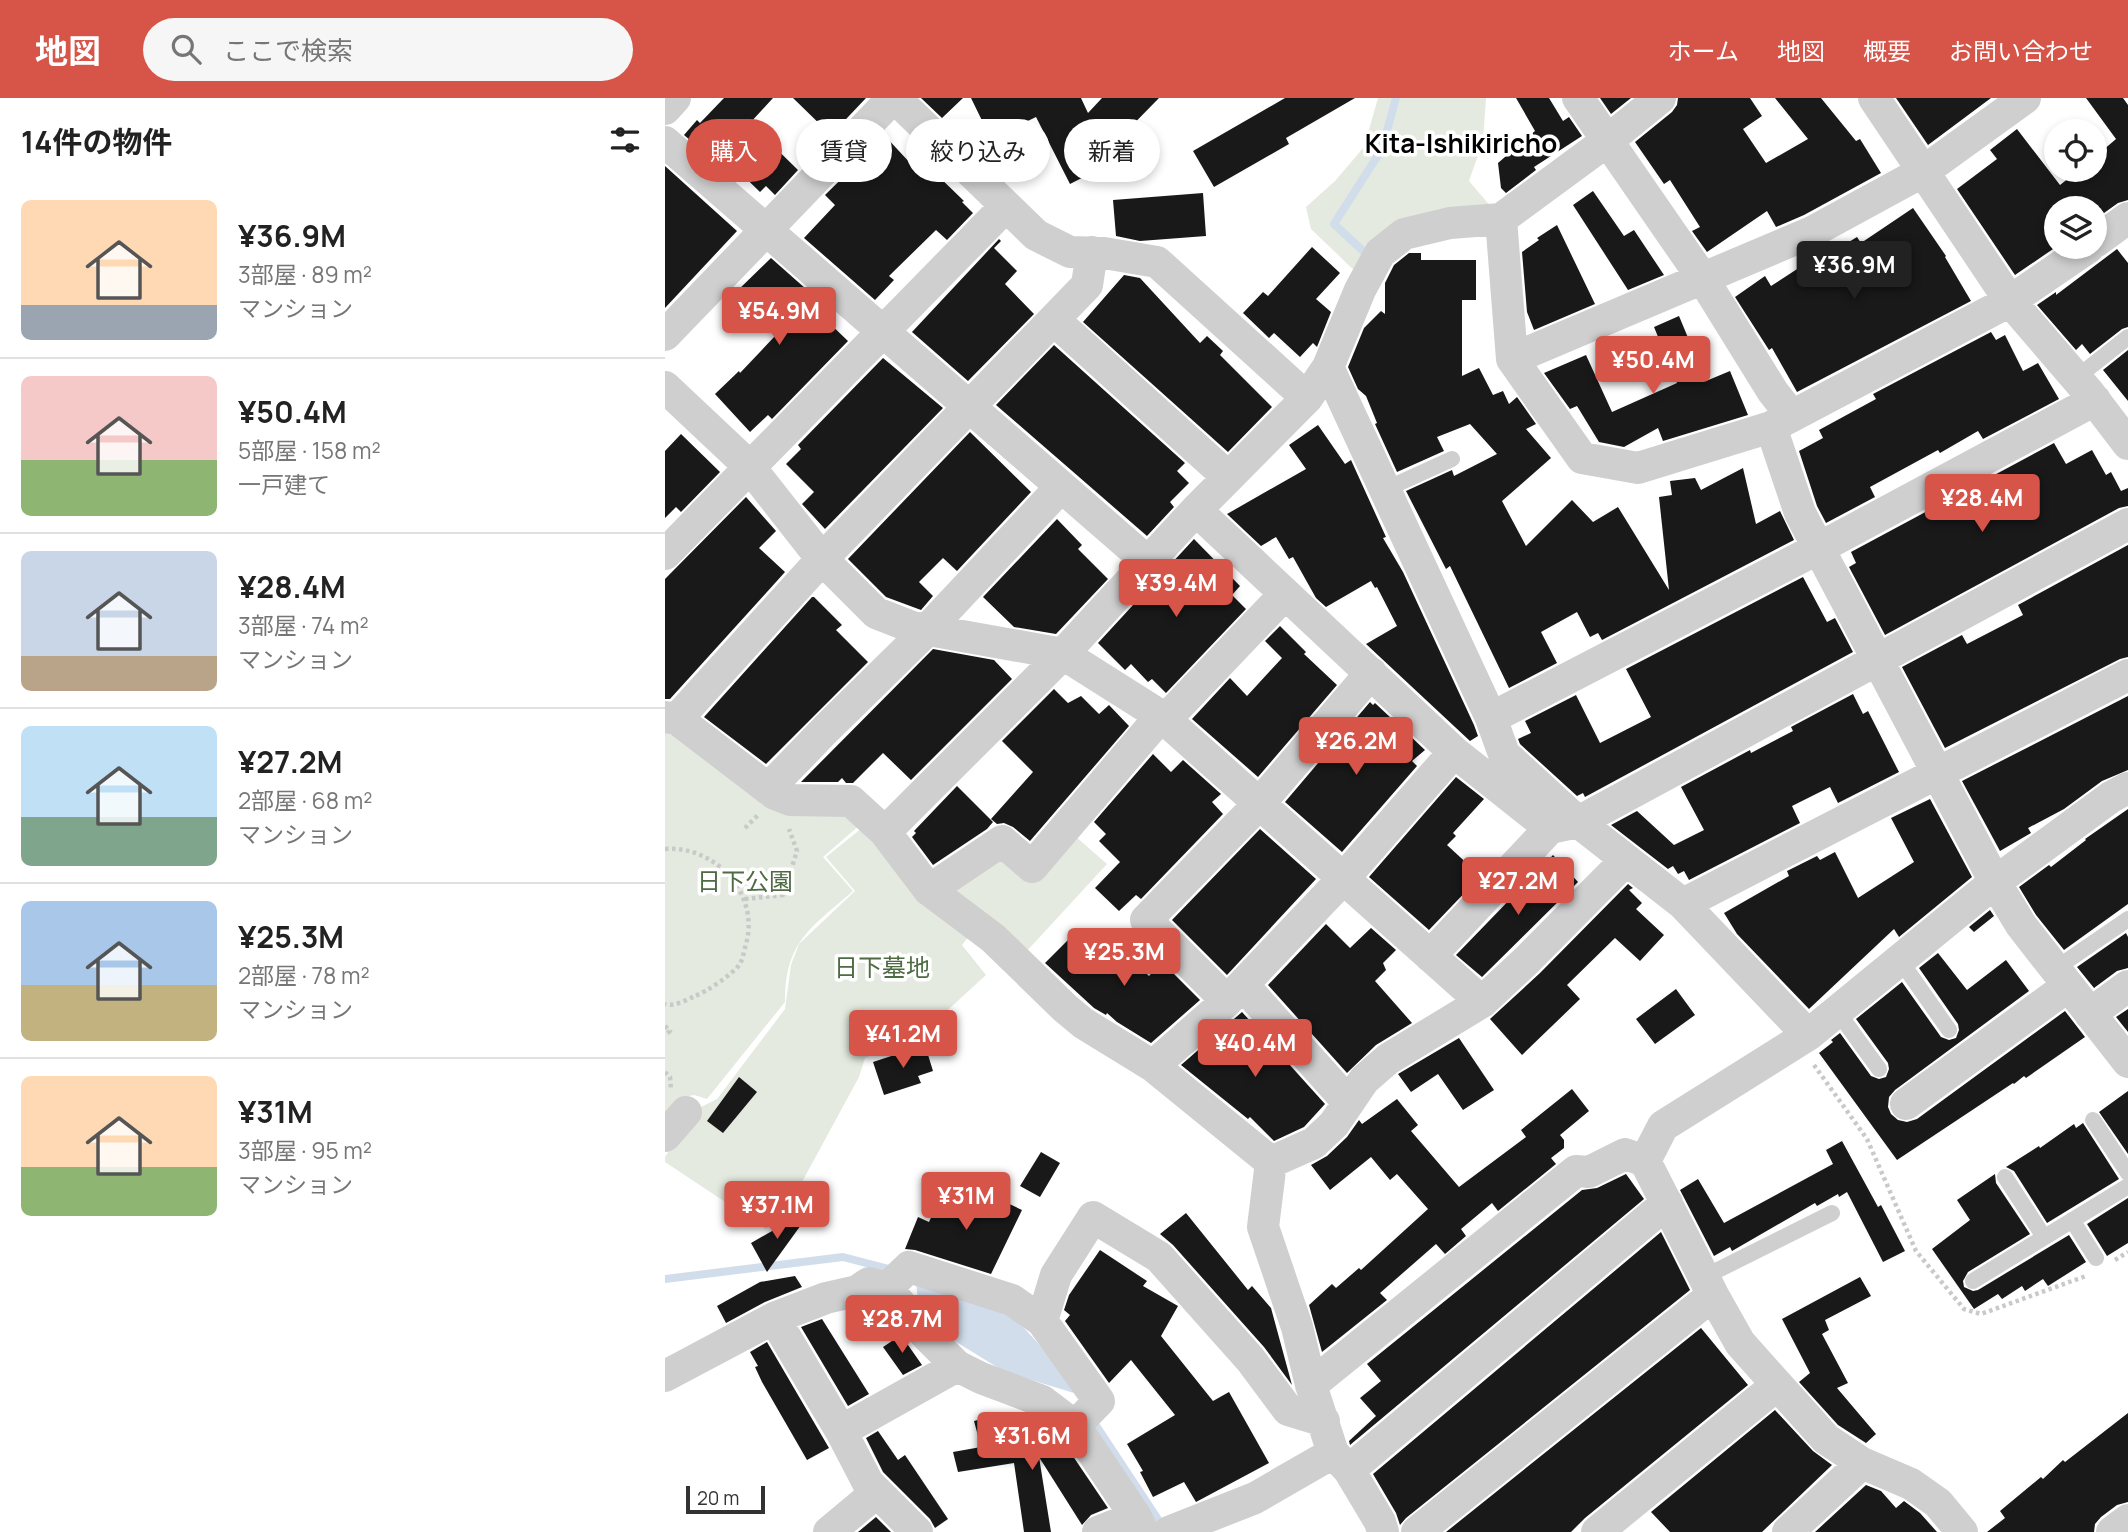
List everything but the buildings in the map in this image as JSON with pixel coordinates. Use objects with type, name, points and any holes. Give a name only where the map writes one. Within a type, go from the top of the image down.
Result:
[{"type":"street","points":[[665,109],[675,98]]},
{"type":"street","points":[[665,335],[894,98],[1036,235],[1070,252],[1092,252],[1157,262],[1307,398]]},
{"type":"street","points":[[1578,98],[1703,279],[1773,392],[1800,513],[1995,882],[2021,925],[2128,1062]]},
{"type":"street","points":[[885,832],[1063,654],[1196,510],[1307,398],[1328,367],[1360,290],[1380,253],[1404,234],[1450,223],[1501,219],[1607,141],[1660,98]]},
{"type":"street","points":[[1874,98],[2010,301],[2086,389],[2128,444]]},
{"type":"street","points":[[1512,359],[1812,232],[1924,172],[2025,98]]},
{"type":"street","points":[[665,142],[1148,562]]},
{"type":"street","points":[[665,554],[1006,206]]},
{"type":"street","points":[[2107,234],[2128,218]]},
{"type":"street","points":[[1501,219],[1512,359],[1582,457],[1638,468],[1781,421],[2010,301],[2071,259]]},
{"type":"street","points":[[1092,252],[1087,285],[671,718],[723,752],[768,789],[790,800],[851,801],[885,832],[929,890],[993,938],[1083,1023],[1153,1066],[1271,1162]]},
{"type":"street","points":[[1054,320],[1228,477]]},
{"type":"street","points":[[1328,367],[1491,718],[1504,754],[1564,825]]},
{"type":"street","points":[[665,387],[749,466],[822,559],[876,613],[912,628],[1063,654],[1163,718],[1482,1002]]},
{"type":"street","points":[[1491,718],[1819,548],[2086,389]]},
{"type":"street","points":[[768,789],[825,729],[927,630],[1060,488]]},
{"type":"street","points":[[1196,510],[1454,752],[1564,825],[1626,860],[1683,904],[1803,1038]]},
{"type":"street","points":[[1430,956],[1564,825],[2128,524]]},
{"type":"street","points":[[929,890],[1002,841],[1032,867],[1163,718],[1285,594]]},
{"type":"street","points":[[1349,1102],[1235,993],[1146,920],[1259,804],[1371,673]]},
{"type":"street","points":[[1683,904],[2128,675]]},
{"type":"street","points":[[1153,1066],[1235,993],[1343,879],[1454,752]]},
{"type":"street","points":[[1645,1161],[1663,1126],[1803,1038],[1995,882],[2111,797],[2128,788]]},
{"type":"street","points":[[1271,1162],[1314,1143],[1334,1124],[1364,1080],[1388,1059],[1482,1002],[1626,860]]},
{"type":"street","points":[[1906,1104],[2062,977]]},
{"type":"street","points":[[2090,1014],[2128,985]]},
{"type":"street","points":[[665,1136],[687,1112]]},
{"type":"street","points":[[1311,1385],[1576,1171],[1590,1172],[1625,1154],[1645,1161],[1740,1343],[1777,1385],[1826,1439],[1862,1463],[1911,1484],[1938,1503],[1962,1532]]},
{"type":"street","points":[[1271,1162],[1263,1227],[1297,1327],[1311,1385],[1324,1421],[1341,1462],[1380,1522],[1383,1532]]},
{"type":"street","points":[[1098,1532],[1155,1528],[1255,1498],[1341,1462],[1667,1203]]},
{"type":"street","points":[[1042,1321],[1056,1275],[1093,1217],[1159,1257],[1250,1359],[1287,1410],[1324,1421]]},
{"type":"street","points":[[665,1376],[774,1318],[826,1298],[857,1290],[869,1283],[896,1279],[909,1267],[1012,1300],[1042,1321],[1099,1401],[1084,1417]]},
{"type":"street","points":[[896,1279],[926,1335],[957,1366],[981,1378],[1084,1417],[1155,1528]]},
{"type":"street","points":[[1417,1532],[1709,1286]]},
{"type":"street","points":[[774,1318],[841,1431],[868,1483],[917,1532]]},
{"type":"street","points":[[841,1431],[957,1366]]},
{"type":"street","points":[[1597,1532],[1777,1385]]},
{"type":"street","points":[[1788,1532],[1862,1463]]},
{"type":"street","points":[[829,1532],[877,1492]]},
{"type":"street","points":[[2112,1532],[2128,1520]]},
{"type":"lane","points":[[2086,389],[2128,337]]},
{"type":"lane","points":[[1384,490],[1452,459]]},
{"type":"lane","points":[[2062,977],[2128,919]]},
{"type":"lane","points":[[1900,960],[1949,1030]]},
{"type":"lane","points":[[1836,1011],[1879,1069]]},
{"type":"lane","points":[[2093,1120],[2128,1173]]},
{"type":"lane","points":[[2005,1177],[2043,1237]]},
{"type":"lane","points":[[1973,1280],[2128,1186]]},
{"type":"lane","points":[[1709,1286],[1832,1213]]},
{"type":"lane","points":[[2072,1220],[2102,1261]]},
{"type":"path","points":[[745,899],[783,895],[797,851],[786,820]]},
{"type":"path","points":[[665,849],[697,853],[724,870],[745,899],[750,929],[740,964],[702,994],[672,1006],[665,1004]]},
{"type":"path","points":[[665,1026],[670,1031],[665,1035]]},
{"type":"path","points":[[1803,1038],[1867,1139],[1916,1251],[1963,1309],[1981,1314],[2090,1274]]},
{"type":"path","points":[[2102,1261],[2128,1252]]},
{"type":"green space","points":[[1378,98],[1486,98],[1483,141],[1469,181],[1498,215],[1435,221],[1358,274],[1311,229],[1306,207],[1335,181],[1364,147]]},
{"type":"green space","name":"日下公園","points":[[665,731],[861,824],[823,857],[853,891],[813,926],[795,950],[786,981],[785,1002],[707,1099],[694,1095],[683,1097],[665,1117]]},
{"type":"green space","name":"日下墓地","points":[[862,828],[970,935],[962,945],[986,975],[938,1019],[933,1029],[865,1058],[859,1077],[796,1193],[766,1229],[665,1162],[665,1157],[695,1110],[717,1099],[785,1009],[791,965],[799,944],[855,891],[826,857]]},
{"type":"green space","points":[[1075,836],[1107,864],[1025,953],[947,892],[998,852],[1034,883]]},
{"type":"water","points":[[916,1284],[1012,1315],[1068,1376],[1074,1393],[1005,1372],[953,1340],[919,1306]]},
{"type":"waterway","points":[[1362,250],[1334,224],[1382,149],[1396,98]]},
{"type":"waterway","points":[[665,1279],[843,1257],[893,1270]]},
{"type":"waterway","points":[[1091,1418],[1163,1527]]},
{"type":"district","name":"Kita-Ishikiricho","points":[[1461,144]]}]
